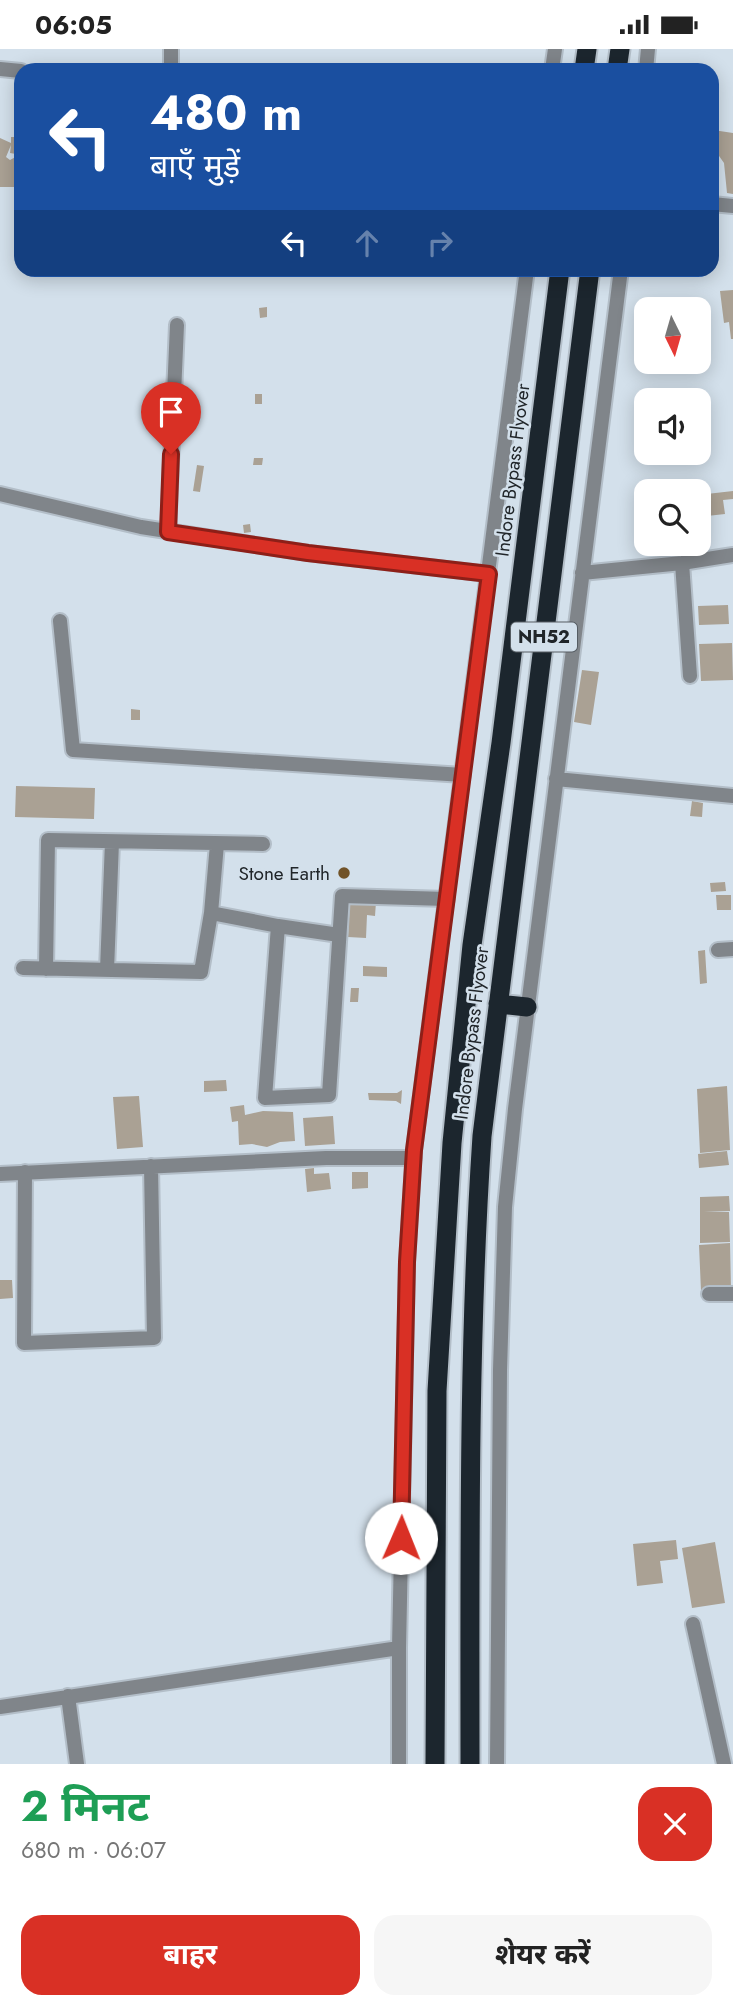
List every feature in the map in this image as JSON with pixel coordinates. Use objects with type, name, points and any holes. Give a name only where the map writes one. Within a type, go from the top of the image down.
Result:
[{"type":"highway","name":"Indore Bypass Flyover","points":[[435,1764],[437,1391],[444,1260],[459,1077],[471,945],[501,743],[559,277]]},
{"type":"highway","name":"Indore Bypass Flyover","points":[[470,1764],[474,1271],[482,1136],[589,277]]},
{"type":"highway","points":[[498,1004],[527,1007]]},
{"type":"street","points":[[399,1764],[407,1262],[414,1157],[526,277]]},
{"type":"street","points":[[497,1764],[499,1370],[505,1207],[527,1007],[620,277]]},
{"type":"street","points":[[168,532],[177,325]]},
{"type":"street","points":[[0,494],[168,532],[308,553],[489,574]]},
{"type":"street","points":[[582,573],[733,555]]},
{"type":"street","points":[[682,563],[690,676]]},
{"type":"street","points":[[60,621],[73,750],[463,775]]},
{"type":"street","points":[[556,779],[733,796]]},
{"type":"street","points":[[46,969],[48,841],[263,844]]},
{"type":"street","points":[[107,970],[112,842]]},
{"type":"street","points":[[23,968],[201,972],[211,913],[217,844]]},
{"type":"street","points":[[278,926],[265,1098],[329,1095],[341,896],[447,899]]},
{"type":"street","points":[[211,913],[339,935]]},
{"type":"street","points":[[0,1174],[414,1157]]},
{"type":"street","points":[[25,1172],[24,1343],[155,1338],[151,1166]]},
{"type":"street","points":[[709,1294],[733,1294]]},
{"type":"street","points":[[693,1624],[724,1764]]},
{"type":"street","points":[[0,1707],[399,1648]]},
{"type":"street","points":[[68,1696],[77,1764]]},
{"type":"building","points":[[719,131],[733,133],[733,194],[727,193],[724,163],[719,156]]},
{"type":"building","points":[[11,137],[14,137],[14,154],[10,153],[11,145],[6,157],[10,160],[14,158],[14,187],[0,187],[0,138],[11,143]]},
{"type":"building","points":[[733,290],[731,339],[729,322],[724,323],[720,291]]},
{"type":"building","points":[[267,307],[267,317],[260,318],[259,308]]},
{"type":"building","points":[[255,394],[262,394],[262,404],[255,404]]},
{"type":"building","points":[[254,458],[263,458],[262,465],[253,465]]},
{"type":"building","points":[[197,465],[204,466],[200,492],[193,491]]},
{"type":"building","points":[[733,491],[733,499],[723,500],[725,514],[711,516],[711,494]]},
{"type":"building","points":[[250,524],[251,532],[244,533],[243,525]]},
{"type":"building","points":[[728,605],[729,624],[699,625],[698,606]]},
{"type":"building","points":[[732,643],[733,680],[701,681],[699,644]]},
{"type":"building","points":[[582,670],[599,672],[591,725],[574,722]]},
{"type":"building","points":[[131,709],[140,710],[140,720],[131,720]]},
{"type":"building","points":[[16,786],[95,788],[94,819],[15,817]]},
{"type":"building","points":[[692,801],[703,803],[702,817],[690,816]]},
{"type":"building","points":[[725,882],[726,891],[711,892],[710,883]]},
{"type":"building","points":[[716,895],[731,895],[731,910],[717,910]]},
{"type":"building","points":[[350,900],[376,902],[375,916],[367,915],[366,938],[348,937]]},
{"type":"building","points":[[705,950],[707,983],[700,984],[698,951]]},
{"type":"building","points":[[363,966],[387,967],[387,977],[363,976]]},
{"type":"building","points":[[351,988],[359,988],[358,1002],[350,1002]]},
{"type":"building","points":[[226,1080],[227,1091],[204,1092],[204,1081]]},
{"type":"building","points":[[727,1086],[730,1150],[700,1153],[697,1089]]},
{"type":"building","points":[[402,1090],[401,1104],[396,1101],[369,1100],[368,1093],[397,1093]]},
{"type":"building","points":[[139,1096],[143,1147],[117,1149],[113,1097]]},
{"type":"building","points":[[244,1105],[245,1115],[263,1111],[293,1112],[295,1141],[280,1142],[267,1147],[239,1145],[238,1121],[232,1122],[230,1107]]},
{"type":"building","points":[[333,1116],[335,1144],[305,1146],[303,1118]]},
{"type":"building","points":[[727,1151],[729,1165],[699,1168],[698,1154]]},
{"type":"building","points":[[314,1168],[314,1174],[329,1173],[331,1189],[307,1192],[305,1169]]},
{"type":"building","points":[[352,1172],[368,1172],[368,1188],[352,1189]]},
{"type":"building","points":[[729,1196],[730,1211],[704,1212],[729,1212],[730,1242],[700,1243],[700,1197]]},
{"type":"building","points":[[730,1243],[731,1289],[701,1291],[699,1245]]},
{"type":"building","points":[[0,1280],[12,1280],[13,1298],[0,1299]]},
{"type":"building","points":[[676,1540],[678,1559],[660,1561],[663,1583],[637,1586],[633,1544]]},
{"type":"building","points":[[715,1542],[725,1603],[692,1608],[682,1548]]},
{"type":"place","name":"Stone Earth","points":[[344,873]]},
{"type":"route","points":[[171,454],[168,532],[308,553],[489,574],[414,1150],[407,1262],[401,1538]]}]
